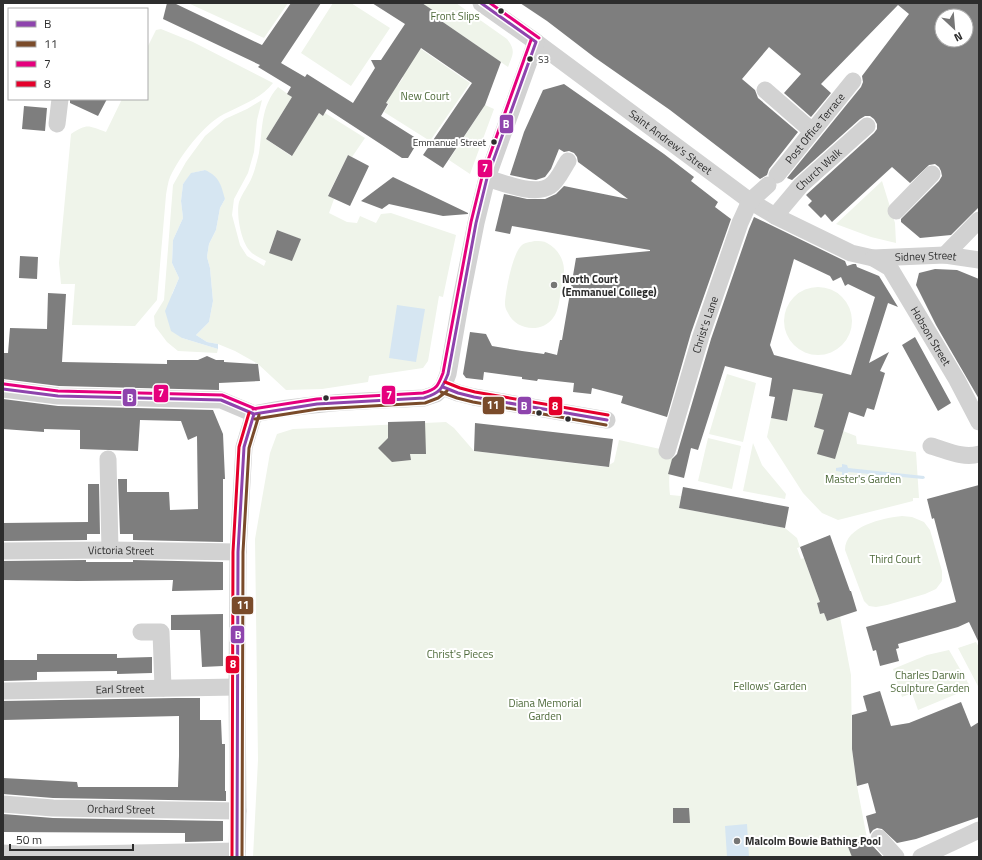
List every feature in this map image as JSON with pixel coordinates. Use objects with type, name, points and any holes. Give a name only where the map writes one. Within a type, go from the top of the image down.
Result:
[{"type":"street","name":"Saint Andrew's Street","points":[[481,3],[750,200],[775,216],[851,253],[873,258]]},
{"type":"street","points":[[3,389],[58,396],[221,400],[254,414],[285,407],[327,403],[424,398],[436,394],[444,387],[448,374],[462,292],[487,178],[536,42]]},
{"type":"street","name":"Post Office Terrace","points":[[750,200],[773,180],[852,81]]},
{"type":"street","points":[[765,90],[812,131]]},
{"type":"street","points":[[57,124],[60,100]]},
{"type":"street","name":"Church Walk","points":[[775,216],[801,184],[867,126]]},
{"type":"street","points":[[487,178],[532,190],[541,190],[552,186],[568,161]]},
{"type":"street","points":[[896,211],[932,174]]},
{"type":"street","name":"Christ's Lane","points":[[667,451],[701,336],[740,223],[750,200]]},
{"type":"street","points":[[945,255],[979,220]]},
{"type":"street","name":"Sidney Street","points":[[873,258],[945,255],[979,260]]},
{"type":"street","name":"Hobson Street","points":[[873,258],[890,268],[957,380],[979,422]]},
{"type":"street","points":[[444,387],[458,393],[474,397],[607,420]]},
{"type":"street","points":[[3,853],[34,855],[237,854],[238,552],[244,447],[254,414]]},
{"type":"street","points":[[931,446],[966,456],[979,454]]},
{"type":"street","points":[[108,459],[110,550]]},
{"type":"street","name":"Victoria Street","points":[[3,551],[110,550],[238,552]]},
{"type":"street","points":[[140,632],[161,632],[163,688]]},
{"type":"street","name":"Earl Street","points":[[3,691],[237,687]]},
{"type":"street","name":"Orchard Street","points":[[3,804],[53,808],[238,811]]},
{"type":"street","points":[[921,857],[979,830]]},
{"type":"street","points":[[879,838],[896,857]]},
{"type":"green space","points":[[188,3],[288,3],[264,38]]},
{"type":"green space","points":[[333,3],[351,3],[390,28],[351,86],[301,53]]},
{"type":"green space","name":"Front Slips","points":[[422,3],[456,3],[507,39],[513,50],[508,67],[437,18],[439,15]]},
{"type":"green space","points":[[161,29],[193,42],[273,83],[268,89],[257,97],[216,119],[200,133],[174,169],[169,179],[166,195],[157,300],[135,326],[72,325],[75,284],[61,284],[59,263],[71,134],[85,127],[95,128],[106,132],[122,100],[148,100],[148,46],[156,30]]},
{"type":"green space","name":"New Court","points":[[418,47],[470,83],[430,141],[384,112],[389,104],[383,101],[393,84],[398,85],[403,78],[400,74]]},
{"type":"green space","points":[[278,87],[292,97],[266,139],[291,156],[319,113],[323,116],[325,113],[365,138],[352,157],[348,155],[328,195],[334,199],[329,213],[347,222],[357,223],[360,216],[376,223],[381,214],[391,213],[456,235],[443,297],[439,296],[428,361],[423,368],[369,376],[368,382],[322,389],[286,390],[258,364],[235,351],[218,344],[207,342],[196,335],[209,322],[213,301],[210,268],[207,257],[209,244],[216,230],[220,208],[225,199],[205,170],[192,173],[183,184],[181,201],[183,218],[173,240],[172,263],[179,278],[172,294],[182,338],[218,349],[217,353],[178,351],[167,342],[155,326],[154,316],[164,300],[173,185],[186,162],[205,136],[225,119],[262,100],[257,120],[254,152],[248,173],[234,199],[232,215],[240,245],[247,256],[264,266],[266,261],[251,252],[244,241],[240,228],[238,207],[240,199],[251,180],[255,168],[259,153],[263,118],[272,95]],"holes":[[[277,230],[300,239],[292,260],[269,252]]]},
{"type":"green space","points":[[485,105],[494,109],[470,174],[449,160]]},
{"type":"green space","points":[[882,181],[895,223],[896,243],[871,237],[836,224]]},
{"type":"green space","points":[[535,241],[546,242],[557,251],[563,262],[564,273],[555,315],[548,323],[542,326],[529,328],[512,319],[507,312],[505,298],[510,273],[518,250],[524,244]]},
{"type":"green space","points":[[811,287],[825,287],[837,293],[846,302],[852,314],[850,334],[842,345],[831,353],[825,355],[811,355],[805,353],[794,345],[786,334],[784,328],[784,314],[786,308],[794,297],[805,289]]},
{"type":"green space","points":[[727,374],[756,383],[743,442],[709,434]]},
{"type":"green space","name":"Master's Garden","points":[[794,384],[839,395],[818,413],[814,427],[824,430],[843,431],[856,436],[857,444],[916,452],[919,498],[913,498],[913,501],[838,520],[822,513],[803,493],[767,437],[771,418],[787,421]]},
{"type":"green space","name":"Christ's Pieces","points":[[446,422],[454,428],[474,451],[606,467],[614,462],[619,440],[674,452],[671,463],[669,483],[670,495],[681,496],[679,508],[785,528],[797,538],[800,547],[797,548],[801,559],[804,558],[820,602],[817,603],[820,614],[824,613],[827,621],[840,617],[851,675],[852,749],[857,786],[867,838],[848,847],[852,856],[253,857],[258,760],[255,539],[270,453],[277,434],[293,429]]},
{"type":"green space","points":[[708,438],[741,446],[732,489],[698,481]]},
{"type":"green space","points":[[753,443],[762,465],[786,494],[785,499],[743,491]]},
{"type":"green space","name":"Third Court","points":[[902,516],[912,517],[924,522],[930,530],[942,571],[942,581],[936,589],[925,594],[887,605],[876,607],[869,606],[864,601],[845,550],[847,542],[851,535],[866,525],[876,521]]},
{"type":"green space","points":[[976,642],[979,647],[979,688],[958,648]]},
{"type":"green space","name":"Charles Darwin Sculpture Garden","points":[[949,650],[971,688],[918,710],[912,693],[902,697],[893,669],[927,655]]},
{"type":"water","points":[[205,170],[217,179],[225,199],[220,208],[216,230],[209,244],[207,257],[210,268],[213,301],[209,322],[196,335],[207,342],[218,344],[218,349],[182,338],[171,331],[165,311],[179,278],[172,263],[173,240],[183,218],[181,201],[183,184],[191,173]]},
{"type":"water","points":[[397,305],[425,309],[416,362],[389,358]]},
{"type":"water","points":[[842,464],[847,465],[848,468],[924,476],[925,478],[848,472],[847,475],[842,475],[842,472],[836,471],[836,468],[842,467]]},
{"type":"water","name":"Malcolm Bowie Bathing Pool","points":[[747,824],[749,857],[727,857],[725,826]]},
{"type":"building","points":[[167,3],[174,3],[262,45],[291,3],[321,3],[281,63],[305,77],[307,74],[353,103],[375,68],[371,60],[381,60],[405,24],[372,3],[422,3],[440,15],[437,18],[501,62],[485,105],[443,168],[423,155],[472,83],[421,48],[386,103],[388,104],[381,116],[419,140],[408,158],[402,158],[327,109],[323,116],[319,113],[292,156],[266,139],[292,97],[287,94],[291,87],[258,67],[260,65],[163,19]]},
{"type":"building","points":[[520,3],[979,3],[979,207],[951,235],[920,238],[901,222],[901,219],[939,181],[942,176],[939,167],[935,164],[929,165],[910,183],[892,167],[832,222],[825,214],[821,218],[808,205],[812,201],[806,195],[874,133],[877,129],[877,124],[870,116],[865,116],[860,119],[792,180],[787,178],[861,87],[863,82],[862,76],[909,14],[898,5],[821,84],[831,93],[811,117],[784,93],[801,74],[769,47],[742,79],[755,90],[758,98],[798,132],[769,169],[767,175],[760,179],[670,110],[594,57],[547,21]]},
{"type":"building","points":[[564,84],[664,154],[694,177],[691,181],[718,202],[715,207],[731,219],[691,333],[667,417],[621,403],[623,396],[592,388],[591,394],[573,392],[574,383],[538,379],[537,381],[522,379],[522,377],[484,372],[483,380],[466,378],[463,374],[470,332],[486,334],[492,346],[544,354],[545,352],[557,355],[560,340],[562,340],[576,258],[650,251],[512,226],[510,234],[495,231],[504,194],[527,199],[545,199],[556,194],[564,186],[628,199],[578,162],[574,153],[569,151],[564,152],[559,149],[551,169],[545,177],[536,180],[510,175],[524,132],[543,90]]},
{"type":"building","points":[[70,100],[106,100],[98,116],[70,103]]},
{"type":"building","points":[[24,106],[47,108],[45,131],[22,129]]},
{"type":"building","points":[[348,155],[369,166],[350,206],[328,196]]},
{"type":"building","points":[[393,177],[468,214],[443,216],[389,204],[382,209],[361,201]]},
{"type":"building","points":[[754,217],[845,261],[847,266],[856,264],[857,267],[879,276],[898,307],[888,303],[869,363],[889,352],[880,371],[885,373],[874,410],[867,408],[864,417],[849,412],[835,459],[817,454],[824,430],[814,427],[823,394],[793,389],[787,421],[771,418],[775,397],[769,396],[772,378],[725,366],[698,450],[691,448],[684,478],[668,474],[672,459],[677,454],[711,339]],"holes":[[[794,259],[830,276],[833,281],[841,277],[845,286],[848,284],[875,297],[851,375],[774,355],[770,345]]]},
{"type":"building","points":[[277,230],[301,239],[292,261],[269,253]]},
{"type":"building","points":[[20,256],[38,257],[37,279],[19,278]]},
{"type":"building","points":[[935,269],[957,270],[979,279],[979,399],[936,325],[916,285],[919,273]]},
{"type":"building","points":[[48,293],[66,294],[62,362],[167,364],[167,360],[198,360],[207,356],[216,360],[224,360],[224,362],[258,364],[260,381],[219,383],[219,390],[59,386],[3,379],[3,353],[8,353],[10,328],[47,329]]},
{"type":"building","points":[[915,337],[951,403],[938,411],[902,345]]},
{"type":"building","points":[[3,399],[58,406],[213,410],[223,434],[225,479],[223,479],[223,542],[133,540],[133,534],[120,534],[118,479],[127,479],[127,492],[169,492],[170,510],[198,509],[197,436],[188,440],[181,421],[140,420],[138,451],[80,449],[80,430],[44,429],[44,432],[3,429]]},
{"type":"building","points":[[425,421],[426,454],[410,454],[411,460],[392,462],[378,448],[388,438],[388,422]]},
{"type":"building","points":[[475,423],[613,439],[609,467],[474,451]]},
{"type":"building","points":[[88,484],[99,484],[100,534],[87,534],[87,540],[3,541],[3,523],[88,522]]},
{"type":"building","points":[[979,485],[979,643],[969,622],[958,627],[898,644],[899,648],[896,649],[899,661],[880,666],[876,650],[873,651],[866,627],[956,602],[934,518],[932,519],[927,499]]},
{"type":"building","points":[[683,487],[789,507],[785,528],[679,508]]},
{"type":"building","points":[[830,535],[857,611],[827,621],[824,613],[820,614],[817,603],[820,602],[800,547]]},
{"type":"building","points":[[86,560],[86,562],[133,562],[133,560],[223,562],[223,590],[172,591],[173,580],[3,580],[3,561]]},
{"type":"building","points":[[223,614],[223,666],[202,667],[200,630],[171,630],[171,615]]},
{"type":"building","points":[[37,654],[117,654],[117,658],[152,657],[152,673],[117,674],[117,671],[37,672],[37,680],[3,681],[3,660],[37,660]]},
{"type":"building","points":[[880,691],[891,726],[909,723],[961,702],[971,727],[979,722],[979,817],[916,839],[897,843],[882,829],[877,828],[870,834],[866,816],[876,813],[868,783],[857,786],[852,749],[852,715],[867,711],[863,696]]},
{"type":"building","points":[[200,698],[200,720],[221,720],[222,744],[225,744],[226,801],[53,798],[3,794],[3,778],[77,782],[78,787],[178,787],[179,716],[3,720],[3,701]]},
{"type":"building","points":[[673,808],[689,808],[690,823],[673,823]]},
{"type":"building","points":[[3,814],[53,818],[223,821],[223,841],[185,842],[185,833],[3,832]]},
{"type":"building","points":[[869,837],[871,844],[883,857],[852,857],[848,847]]},
{"type":"transit line","name":"B","points":[[254,414],[317,404],[424,398],[440,390],[444,383],[448,374],[476,223],[487,178],[536,42],[481,3]]},
{"type":"transit line","name":"7","points":[[490,3],[539,38]]},
{"type":"transit line","name":"7","points":[[253,409],[317,399],[423,393],[434,388],[440,381],[443,373],[471,222],[482,177],[531,40]]},
{"type":"transit line","name":"8","points":[[445,382],[475,392],[608,415]]},
{"type":"transit line","name":"7","points":[[4,384],[58,391],[222,395],[256,409]]},
{"type":"transit line","name":"B","points":[[443,387],[474,397],[607,420]]},
{"type":"transit line","name":"B","points":[[3,389],[58,396],[221,400],[254,414]]},
{"type":"transit line","name":"11","points":[[255,419],[318,409],[425,403],[438,398],[447,391]]},
{"type":"transit line","name":"11","points":[[441,392],[473,402],[606,425]]},
{"type":"transit line","name":"8","points":[[232,857],[233,552],[239,447],[249,413]]},
{"type":"transit line","name":"B","points":[[237,857],[238,552],[244,447],[254,414]]},
{"type":"transit line","name":"11","points":[[242,857],[243,552],[249,448],[259,415]]},
{"type":"place","name":"S3","points":[[530,59]]},
{"type":"place","name":"Emmanuel Street","points":[[494,142]]},
{"type":"place","name":"North Court (Emmanuel College)","points":[[554,285]]},
{"type":"place","name":"Malcolm Bowie Bathing Pool","points":[[737,841]]},
{"type":"park label","name":"Fellows' Garden","points":[[770,686]]},
{"type":"park label","name":"Diana Memorial Garden","points":[[545,709]]}]
